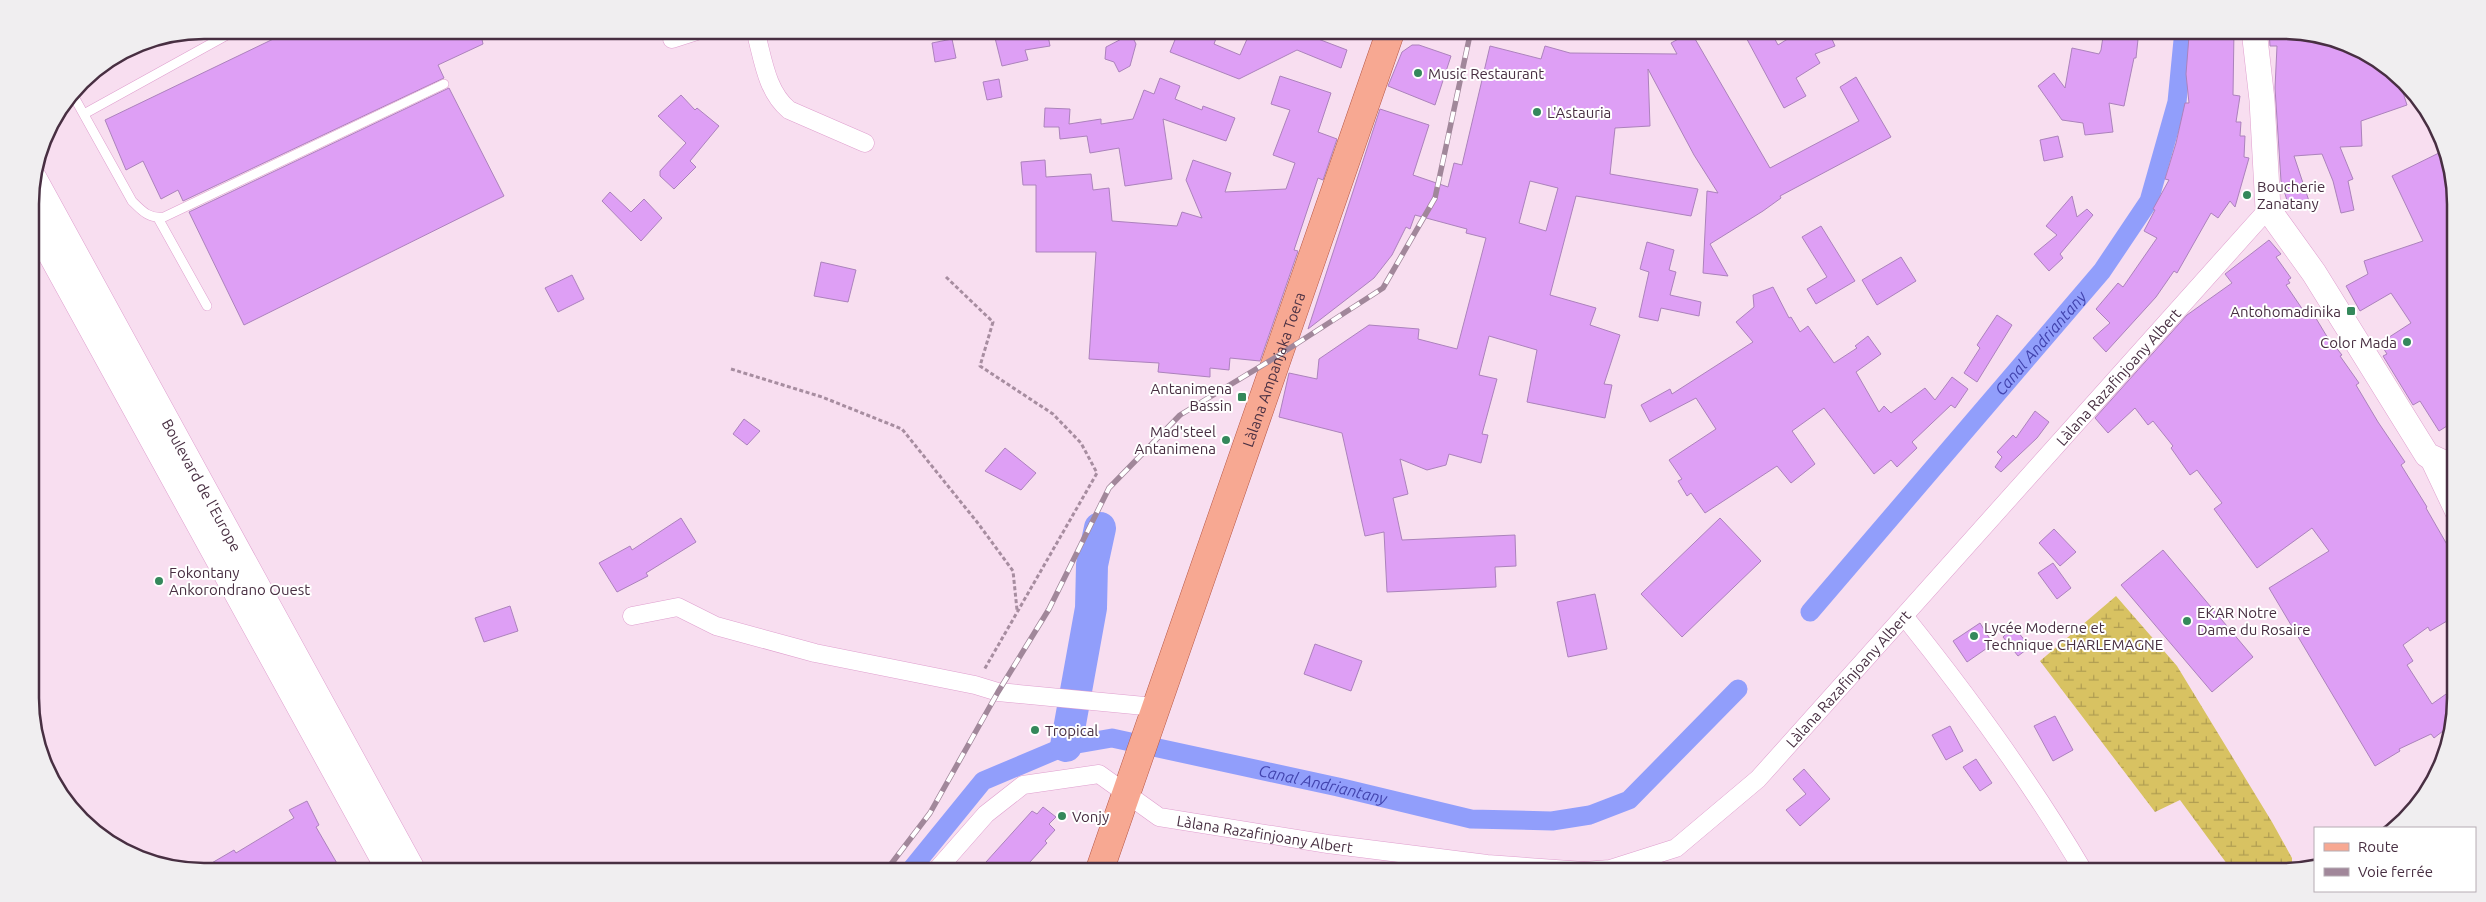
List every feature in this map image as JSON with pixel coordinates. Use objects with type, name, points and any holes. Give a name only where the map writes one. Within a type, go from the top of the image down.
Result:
[{"type":"main road","name":"Làlana Ampanjaka Toera","points":[[1129,783],[1389,39]]},
{"type":"main road","points":[[2255,39],[2262,100],[2268,209],[2314,273],[2427,455],[2447,464]]},
{"type":"main road","name":"Boulevard de l'Europe","points":[[40,188],[409,863]]},
{"type":"main road","name":"Boulevard de l'Europe","points":[[39,235],[385,863]]},
{"type":"main road","points":[[1102,863],[1129,783]]},
{"type":"street","points":[[757,39],[772,92],[780,102],[789,110],[865,143]]},
{"type":"street","name":"Làlana Razafinjoany Albert","points":[[1629,863],[1676,848],[1758,779],[2268,209]]},
{"type":"street","points":[[2427,455],[2447,496]]},
{"type":"street","points":[[632,616],[678,607],[716,626],[797,648],[998,692],[1093,701],[1152,717]]},
{"type":"street","points":[[1904,616],[1939,660],[2046,808],[2079,863]]},
{"type":"street","name":"Làlana Razafinjoany Albert","points":[[943,863],[986,814],[1023,785],[1098,774],[1129,783],[1159,817],[1328,844],[1478,863]]},
{"type":"lane","points":[[84,114],[220,39]]},
{"type":"lane","points":[[76,100],[132,201],[143,212],[158,218],[164,217],[444,84]]},
{"type":"lane","points":[[158,218],[207,306]]},
{"type":"path","points":[[946,277],[993,322],[980,366],[1052,414],[1081,443],[1097,472],[975,686]]},
{"type":"path","points":[[731,369],[822,397],[902,429],[977,522],[1013,571],[1017,610]]},
{"type":"green space","points":[[2116,596],[2177,666],[2272,822],[2292,858],[2292,863],[2226,863],[2180,800],[2155,812],[2040,661]]},
{"type":"building","points":[[273,39],[482,39],[483,44],[438,65],[444,78],[183,201],[178,190],[161,199],[143,161],[126,170],[105,120]]},
{"type":"building","points":[[952,39],[956,58],[935,62],[932,43]]},
{"type":"building","points":[[995,39],[1049,39],[1050,46],[1025,50],[1028,60],[1002,66]]},
{"type":"building","points":[[1121,39],[1134,39],[1136,44],[1130,66],[1119,72],[1114,62],[1105,59],[1106,47]]},
{"type":"building","points":[[1175,39],[1216,39],[1214,44],[1240,55],[1247,39],[1318,39],[1347,50],[1341,68],[1297,50],[1239,79],[1170,52]]},
{"type":"building","points":[[1678,39],[1695,39],[1770,168],[1859,121],[1840,87],[1856,77],[1891,137],[1780,196],[1781,198],[1763,211],[1710,244],[1728,276],[1703,273],[1707,191],[1718,193],[1694,155],[1648,69],[1650,126],[1615,128],[1610,174],[1698,189],[1691,216],[1576,196],[1550,295],[1596,308],[1590,325],[1620,335],[1604,384],[1612,385],[1605,418],[1527,402],[1537,350],[1489,336],[1479,375],[1497,379],[1482,434],[1488,435],[1481,463],[1449,454],[1446,465],[1427,470],[1400,459],[1408,494],[1393,498],[1402,540],[1515,535],[1516,566],[1495,567],[1496,587],[1387,592],[1384,532],[1365,536],[1342,433],[1279,417],[1289,373],[1317,379],[1319,359],[1369,325],[1419,329],[1418,339],[1457,349],[1486,238],[1466,233],[1467,229],[1415,215],[1410,229],[1406,227],[1392,255],[1374,278],[1308,329],[1380,109],[1429,125],[1413,175],[1448,187],[1454,163],[1462,165],[1490,46],[1541,59],[1545,46],[1570,53],[1677,54],[1671,43]],"holes":[[[1530,181],[1558,188],[1546,231],[1519,223]]]},
{"type":"building","points":[[1747,39],[1775,39],[1778,45],[1788,39],[1832,39],[1835,46],[1815,54],[1820,63],[1796,78],[1806,96],[1784,108]]},
{"type":"building","points":[[2103,39],[2138,39],[2136,58],[2134,58],[2124,106],[2109,103],[2113,132],[2085,135],[2083,123],[2062,120],[2038,86],[2054,73],[2065,88],[2072,48],[2099,54]]},
{"type":"building","points":[[2189,39],[2234,39],[2233,95],[2240,96],[2236,122],[2241,122],[2240,136],[2245,136],[2244,157],[2249,158],[2235,207],[2230,201],[2218,218],[2211,213],[2177,273],[2174,271],[2156,297],[2106,352],[2093,338],[2110,323],[2096,309],[2118,283],[2123,287],[2157,238],[2144,231],[2155,210],[2153,209],[2169,180],[2165,179],[2185,103],[2189,103],[2186,74]]},
{"type":"building","points":[[2270,39],[2282,39],[2304,40],[2335,48],[2355,56],[2374,67],[2403,92],[2407,105],[2361,121],[2362,146],[2340,147],[2353,179],[2348,181],[2354,210],[2341,213],[2333,181],[2322,154],[2294,156],[2310,204],[2290,210],[2281,181],[2275,88],[2277,46],[2270,46]]},
{"type":"building","name":"Music Restaurant","points":[[1412,45],[1419,45],[1451,56],[1435,105],[1388,86],[1402,52]]},
{"type":"building","points":[[1280,76],[1331,93],[1318,132],[1337,139],[1323,180],[1318,178],[1294,250],[1298,251],[1260,361],[1230,358],[1229,370],[1210,368],[1210,377],[1158,372],[1159,363],[1089,359],[1096,252],[1036,252],[1036,185],[1023,185],[1021,162],[1045,160],[1046,177],[1091,174],[1093,190],[1109,188],[1112,221],[1177,226],[1182,212],[1202,218],[1186,180],[1193,160],[1231,173],[1225,192],[1286,189],[1295,163],[1273,155],[1290,110],[1271,104]]},
{"type":"building","points":[[1160,78],[1180,86],[1175,99],[1202,110],[1203,106],[1235,118],[1226,141],[1163,119],[1172,179],[1125,186],[1119,148],[1090,153],[1087,136],[1060,139],[1059,127],[1044,127],[1045,108],[1070,109],[1069,124],[1101,119],[1101,124],[1133,119],[1144,90],[1154,94]]},
{"type":"building","points":[[999,79],[1002,97],[987,100],[983,82]]},
{"type":"building","points":[[449,88],[504,196],[244,325],[189,212]]},
{"type":"building","points":[[681,95],[695,110],[697,108],[719,126],[690,161],[696,167],[674,189],[660,176],[660,171],[686,143],[658,116]]},
{"type":"building","points":[[2058,136],[2063,157],[2044,161],[2040,140]]},
{"type":"building","points":[[2439,153],[2444,171],[2447,204],[2447,426],[2439,431],[2420,401],[2413,405],[2383,356],[2387,354],[2380,343],[2411,323],[2391,293],[2360,311],[2346,286],[2368,274],[2364,261],[2423,241],[2392,176]]},
{"type":"building","points":[[610,192],[631,212],[644,199],[662,218],[641,241],[602,201]]},
{"type":"building","points":[[2072,196],[2077,217],[2087,209],[2093,215],[2060,254],[2063,258],[2049,271],[2034,254],[2057,235],[2046,226]]},
{"type":"building","points":[[1821,226],[1855,281],[1816,304],[1807,289],[1827,277],[1802,237]]},
{"type":"building","points":[[2269,240],[2281,254],[2276,257],[2291,278],[2288,280],[2290,283],[2286,285],[2305,313],[2311,310],[2326,335],[2342,355],[2340,356],[2359,383],[2356,385],[2405,462],[2401,465],[2447,545],[2447,621],[2430,631],[2428,627],[2403,645],[2413,661],[2407,665],[2432,704],[2447,693],[2444,730],[2434,738],[2431,734],[2399,749],[2400,751],[2375,766],[2269,588],[2329,551],[2312,528],[2257,568],[2214,509],[2222,503],[2197,470],[2190,475],[2171,448],[2173,446],[2153,421],[2148,425],[2135,408],[2108,433],[2095,418],[2187,315],[2232,283],[2225,274]]},
{"type":"building","points":[[1647,242],[1674,250],[1669,270],[1676,272],[1670,295],[1701,302],[1699,316],[1661,308],[1658,321],[1639,317],[1649,272],[1640,269]]},
{"type":"building","points":[[1901,257],[1916,281],[1877,305],[1862,280]]},
{"type":"building","points":[[821,262],[856,270],[848,302],[814,296]]},
{"type":"building","points":[[572,275],[584,299],[558,312],[545,288]]},
{"type":"building","points":[[1773,287],[1789,318],[1791,317],[1800,332],[1808,326],[1834,363],[1857,348],[1855,346],[1868,336],[1881,354],[1856,372],[1879,412],[1884,406],[1891,413],[1925,388],[1935,400],[1952,377],[1968,389],[1955,408],[1951,405],[1912,442],[1917,448],[1897,467],[1891,460],[1874,474],[1824,408],[1792,431],[1815,464],[1791,483],[1777,466],[1705,513],[1691,493],[1687,496],[1678,481],[1682,479],[1669,460],[1716,429],[1696,398],[1650,422],[1641,405],[1670,389],[1672,394],[1753,342],[1736,322],[1754,307],[1753,295]]},
{"type":"building","points":[[1997,315],[2012,325],[1977,382],[1964,373],[1980,348],[1977,345]]},
{"type":"building","points":[[2035,411],[2049,422],[2037,438],[2001,472],[1995,467],[2002,457],[1997,452],[2013,435],[2016,438]]},
{"type":"building","points":[[744,419],[760,431],[747,445],[733,434]]},
{"type":"building","points":[[1005,448],[1036,473],[1021,490],[985,471]]},
{"type":"building","points":[[681,518],[696,542],[646,573],[648,576],[617,592],[599,563],[630,546],[632,550]]},
{"type":"building","points":[[1720,518],[1761,561],[1682,637],[1641,594]]},
{"type":"building","points":[[2054,529],[2076,552],[2060,566],[2039,543]]},
{"type":"building","name":"EKAR Notre Dame du Rosaire","points":[[2163,550],[2253,657],[2212,692],[2121,585]]},
{"type":"building","points":[[2053,563],[2071,588],[2057,599],[2038,573]]},
{"type":"building","points":[[1595,594],[1607,649],[1568,657],[1557,602]]},
{"type":"building","points":[[510,606],[518,631],[484,642],[475,618]]},
{"type":"building","points":[[1980,623],[1993,644],[1967,662],[1953,641]]},
{"type":"building","points":[[2014,627],[2030,647],[2018,656],[2003,637]]},
{"type":"building","points":[[1315,644],[1362,661],[1351,691],[1304,674]]},
{"type":"building","points":[[2055,716],[2073,750],[2053,761],[2034,726]]},
{"type":"building","points":[[1950,726],[1963,751],[1946,760],[1932,735]]},
{"type":"building","points":[[1976,759],[1992,783],[1980,791],[1963,767]]},
{"type":"building","points":[[1804,769],[1830,799],[1800,826],[1786,810],[1806,794],[1793,779]]},
{"type":"building","points":[[307,801],[319,825],[316,827],[337,863],[212,863],[234,850],[236,853],[294,818],[289,810]]},
{"type":"building","points":[[1043,807],[1056,817],[1049,824],[1055,830],[1045,841],[1047,843],[1029,863],[985,863],[1032,811],[1037,814]]},
{"type":"waterway","name":"Canal Andriantany","points":[[1810,612],[2102,271],[2149,201],[2177,102],[2183,39]]},
{"type":"waterway","points":[[1066,746],[1091,608],[1092,565],[1100,528]]},
{"type":"waterway","name":"Canal Andriantany","points":[[916,863],[983,781],[1066,746],[1112,738],[1338,787],[1471,819],[1552,821],[1590,815],[1629,800],[1738,689]]},
{"type":"railway","points":[[892,863],[930,813],[998,692],[1049,609],[1109,488],[1180,415],[1276,357],[1383,288],[1435,198],[1469,39]]},
{"type":"place","name":"Music Restaurant","points":[[1418,73]]},
{"type":"place","name":"L'Astauria","points":[[1537,112]]},
{"type":"place","name":"Boucherie Zanatany","points":[[2247,195]]},
{"type":"place","name":"Antohomadinika","points":[[2351,311]]},
{"type":"place","name":"Color Mada","points":[[2407,342]]},
{"type":"place","name":"Antanimena Bassin","points":[[1242,397]]},
{"type":"place","name":"Mad'steel Antanimena","points":[[1226,440]]},
{"type":"place","name":"Fokontany Ankorondrano Ouest","points":[[159,581]]},
{"type":"place","name":"EKAR Notre Dame du Rosaire","points":[[2187,621]]},
{"type":"place","name":"Lycée Moderne et Technique CHARLEMAGNE","points":[[1974,636]]},
{"type":"place","name":"Tropical","points":[[1035,730]]},
{"type":"place","name":"Vonjy","points":[[1062,816]]}]
